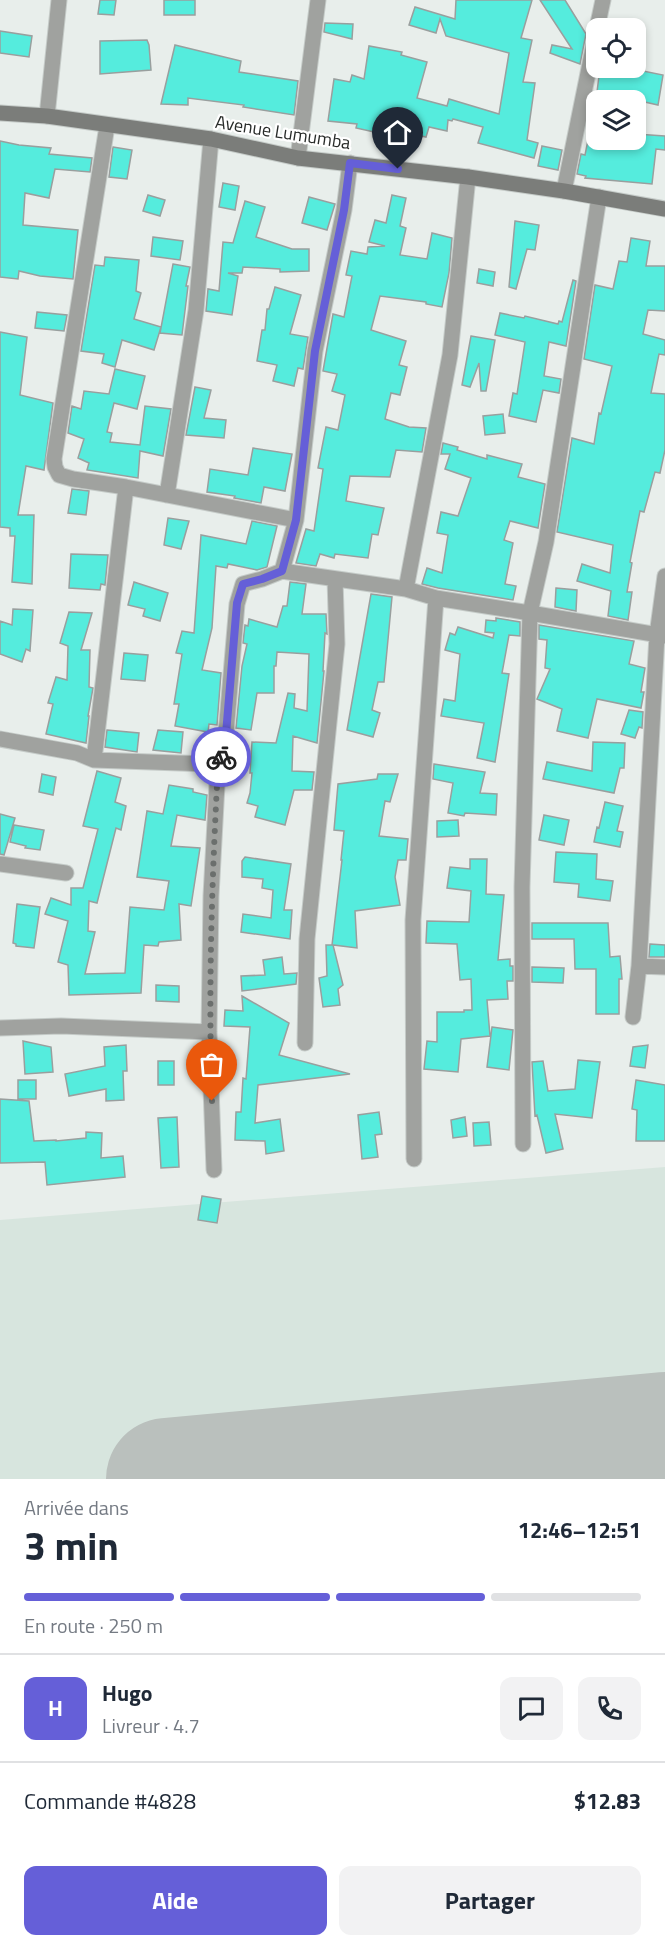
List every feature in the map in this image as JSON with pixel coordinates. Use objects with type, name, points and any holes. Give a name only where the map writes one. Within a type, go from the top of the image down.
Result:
[{"type":"main road","name":"Avenue Lumumba","points":[[0,113],[47,116],[211,139],[298,158],[468,177],[665,208]]},
{"type":"street","points":[[47,116],[59,0]]},
{"type":"street","points":[[298,158],[318,0]]},
{"type":"street","points":[[599,18],[603,0]]},
{"type":"street","points":[[564,191],[587,78]]},
{"type":"street","points":[[106,126],[54,459],[55,467],[59,475],[73,479],[296,520]]},
{"type":"street","points":[[167,495],[196,310],[211,139]]},
{"type":"street","points":[[282,571],[296,520],[315,351],[344,210],[350,163]]},
{"type":"street","points":[[406,589],[450,355],[468,177]]},
{"type":"street","points":[[523,1144],[522,887],[530,613],[546,542],[599,197]]},
{"type":"street","points":[[94,760],[126,487]]},
{"type":"street","points":[[214,1170],[209,1032],[211,896],[218,766],[226,734],[237,603],[243,584],[282,571],[406,589],[436,598],[661,636]]},
{"type":"street","points":[[633,1017],[639,966],[665,576]]},
{"type":"street","points":[[305,1043],[307,939],[337,644],[335,579]]},
{"type":"street","points":[[414,1159],[413,920],[436,598]]},
{"type":"street","points":[[0,739],[77,753],[94,760],[218,766]]},
{"type":"street","points":[[0,864],[66,873]]},
{"type":"street","points":[[639,966],[665,967]]},
{"type":"street","points":[[0,1028],[61,1026],[209,1032]]},
{"type":"shaded area","points":[[665,1167],[665,1479],[0,1479],[0,1220]]},
{"type":"building","points":[[100,0],[116,0],[114,15],[98,14]]},
{"type":"building","points":[[164,0],[195,0],[195,15],[164,15]]},
{"type":"building","points":[[456,0],[532,0],[521,38],[532,40],[523,82],[535,83],[527,140],[538,143],[534,158],[478,143],[483,127],[453,119],[448,120],[447,131],[429,127],[426,137],[390,129],[388,135],[356,128],[357,124],[328,121],[334,79],[350,82],[352,75],[364,79],[369,46],[402,52],[401,55],[427,62],[417,98],[447,106],[449,99],[499,114],[509,53],[446,36],[440,19],[436,33],[409,25],[415,7],[455,19]]},
{"type":"building","points":[[540,0],[565,0],[586,34],[580,64],[550,53],[552,45],[572,49]]},
{"type":"building","points":[[325,23],[353,24],[352,39],[324,32]]},
{"type":"building","points":[[0,31],[32,36],[29,57],[0,53]]},
{"type":"building","points":[[147,40],[151,70],[100,74],[100,41]]},
{"type":"building","points":[[175,45],[241,61],[239,72],[298,81],[294,115],[243,107],[244,105],[188,98],[188,105],[161,104]]},
{"type":"building","points":[[646,72],[663,75],[658,105],[646,102],[646,90],[597,90],[599,78],[646,78]]},
{"type":"building","points":[[646,135],[665,136],[665,150],[656,149],[652,184],[585,178],[586,176],[577,174],[581,154],[585,155],[586,150],[646,150]]},
{"type":"building","points":[[0,141],[51,148],[49,154],[92,158],[90,172],[55,169],[49,198],[25,193],[23,225],[78,230],[73,279],[40,276],[19,271],[18,279],[0,277]]},
{"type":"building","points":[[542,146],[562,150],[558,170],[538,166]]},
{"type":"building","points":[[113,147],[132,150],[127,179],[109,177]]},
{"type":"building","points":[[223,183],[239,186],[235,210],[219,207]]},
{"type":"building","points":[[148,195],[165,200],[160,216],[143,211]]},
{"type":"building","points":[[392,195],[406,198],[400,226],[406,228],[400,255],[427,259],[432,233],[452,238],[449,273],[442,307],[426,304],[426,302],[380,296],[371,330],[406,341],[399,365],[407,367],[400,395],[391,393],[385,419],[409,427],[426,428],[422,452],[396,450],[390,477],[350,476],[346,501],[384,508],[378,535],[372,534],[368,558],[335,554],[334,558],[320,554],[316,566],[296,563],[306,529],[314,531],[323,469],[318,468],[326,427],[338,430],[345,395],[332,391],[337,374],[323,371],[333,314],[344,317],[352,276],[346,275],[351,251],[367,254],[368,247],[385,246],[369,242],[375,220],[386,223]]},
{"type":"building","points":[[309,197],[335,204],[327,230],[302,223]]},
{"type":"building","points":[[245,201],[265,207],[256,237],[292,249],[309,249],[309,271],[280,272],[280,269],[243,267],[242,273],[228,273],[238,276],[232,315],[206,311],[208,289],[219,291],[223,242],[233,243]]},
{"type":"building","points":[[515,221],[539,225],[535,250],[527,249],[516,289],[509,287]]},
{"type":"building","points":[[153,237],[183,241],[180,260],[151,256]]},
{"type":"building","points":[[631,238],[650,241],[646,266],[665,266],[665,311],[648,310],[643,334],[665,340],[665,355],[659,354],[651,393],[665,394],[665,450],[660,473],[655,472],[644,512],[640,511],[630,562],[632,563],[627,592],[632,592],[628,620],[608,616],[611,591],[577,581],[582,564],[610,573],[613,545],[557,532],[572,438],[594,444],[599,413],[601,414],[612,366],[584,359],[595,285],[613,289],[619,261],[627,262]]},
{"type":"building","points":[[105,257],[139,260],[136,291],[141,293],[134,319],[161,327],[154,350],[122,340],[115,367],[102,363],[104,354],[81,351],[95,265],[104,266]]},
{"type":"building","points":[[173,264],[190,267],[182,335],[160,333]]},
{"type":"building","points":[[479,269],[495,272],[493,286],[477,283]]},
{"type":"building","points":[[573,280],[576,281],[566,346],[549,342],[544,376],[561,379],[559,393],[543,390],[536,422],[509,416],[513,393],[517,394],[525,342],[495,335],[500,313],[558,324],[559,321],[562,322]]},
{"type":"building","points":[[275,287],[301,295],[290,334],[308,337],[303,369],[298,368],[294,386],[273,381],[277,365],[257,361],[262,330],[265,330],[267,309],[269,309]]},
{"type":"building","points":[[37,312],[67,315],[64,331],[35,328]]},
{"type":"building","points":[[0,332],[27,337],[20,395],[53,403],[44,470],[26,466],[18,515],[34,515],[32,584],[12,582],[15,536],[10,536],[10,528],[0,527]]},
{"type":"building","points":[[471,336],[495,340],[486,391],[481,391],[479,363],[470,387],[462,385]]},
{"type":"building","points":[[115,369],[145,376],[137,409],[114,403],[107,432],[112,433],[110,442],[140,445],[145,406],[171,409],[163,456],[140,451],[138,478],[87,470],[89,463],[78,458],[84,439],[68,433],[72,406],[81,409],[84,391],[109,394]]},
{"type":"building","points":[[195,387],[211,390],[204,418],[226,420],[224,438],[186,435]]},
{"type":"building","points":[[503,414],[505,433],[485,435],[483,416]]},
{"type":"building","points":[[443,443],[487,459],[487,455],[522,464],[518,477],[545,484],[538,528],[510,521],[504,540],[513,543],[505,584],[516,586],[513,600],[422,584],[427,568],[442,573],[448,535],[437,533],[441,512],[458,516],[471,478],[445,469],[450,454],[441,454]]},
{"type":"building","points":[[253,448],[292,454],[285,491],[264,487],[261,503],[207,492],[210,469],[248,475]]},
{"type":"building","points":[[72,489],[89,491],[86,515],[68,513]]},
{"type":"building","points":[[168,518],[189,521],[181,549],[164,545]]},
{"type":"building","points":[[252,521],[277,526],[267,567],[257,570],[228,564],[227,568],[216,566],[212,628],[202,670],[221,673],[217,725],[209,724],[208,732],[175,726],[179,704],[174,704],[182,654],[176,653],[182,631],[194,633],[201,535],[246,544]]},
{"type":"building","points":[[71,554],[108,555],[105,585],[101,584],[100,590],[69,588]]},
{"type":"building","points":[[134,582],[168,593],[160,621],[143,616],[145,609],[128,605]]},
{"type":"building","points":[[290,582],[306,584],[302,614],[326,614],[327,634],[325,633],[317,743],[293,736],[292,771],[314,772],[312,790],[294,790],[285,825],[255,817],[258,806],[247,803],[252,773],[250,773],[252,742],[276,743],[288,693],[295,694],[294,708],[307,711],[309,654],[277,652],[276,666],[274,666],[274,693],[257,693],[251,730],[236,728],[242,666],[247,644],[243,643],[245,625],[248,626],[249,619],[277,627],[283,606],[287,606]]},
{"type":"building","points":[[556,588],[577,590],[576,611],[555,607]]},
{"type":"building","points":[[371,594],[392,597],[384,682],[378,682],[372,710],[380,713],[373,737],[347,730]]},
{"type":"building","points":[[13,609],[33,610],[30,651],[26,649],[22,662],[0,654],[0,621],[12,625]]},
{"type":"building","points":[[69,612],[92,613],[81,650],[90,650],[89,687],[93,688],[86,743],[46,734],[53,704],[48,703],[56,677],[67,680],[68,646],[60,643]]},
{"type":"building","points":[[496,618],[520,622],[520,636],[509,635],[502,673],[509,674],[495,762],[477,758],[484,723],[441,716],[444,699],[455,701],[460,654],[445,650],[450,633],[455,635],[458,627],[493,638],[494,633],[485,632],[486,620],[496,621]]},
{"type":"building","points":[[539,625],[634,641],[629,664],[645,668],[641,708],[597,699],[588,738],[557,731],[562,709],[537,699],[550,669],[545,668],[547,640],[539,639]]},
{"type":"building","points":[[124,653],[148,655],[145,681],[121,679]]},
{"type":"building","points":[[629,710],[643,712],[642,728],[639,727],[635,738],[621,734]]},
{"type":"building","points":[[107,730],[139,733],[137,752],[105,747]]},
{"type":"building","points":[[158,730],[183,732],[181,753],[153,750]]},
{"type":"building","points":[[593,742],[625,743],[624,768],[620,768],[614,793],[543,779],[547,762],[592,771]]},
{"type":"building","points":[[434,764],[485,772],[480,793],[497,794],[496,815],[465,813],[464,816],[448,813],[453,783],[433,779]]},
{"type":"building","points":[[97,771],[121,778],[115,802],[126,806],[121,830],[116,828],[97,903],[89,901],[88,931],[95,932],[85,974],[125,973],[130,907],[164,910],[169,881],[137,877],[147,811],[163,814],[169,785],[193,789],[193,792],[207,795],[205,820],[177,815],[171,846],[200,848],[191,906],[179,904],[181,940],[159,942],[158,946],[144,945],[141,993],[69,995],[68,965],[58,962],[68,921],[45,914],[51,898],[71,905],[71,888],[83,888],[98,829],[83,826]]},
{"type":"building","points":[[42,774],[56,777],[53,795],[39,792]]},
{"type":"building","points":[[378,774],[398,774],[390,802],[385,801],[379,836],[408,839],[406,860],[398,860],[395,877],[400,905],[355,911],[357,948],[333,945],[343,985],[338,989],[340,1005],[323,1007],[319,978],[327,976],[326,945],[332,945],[344,831],[334,830],[338,784],[377,779]]},
{"type":"building","points":[[605,802],[623,806],[617,831],[623,832],[620,847],[594,842]]},
{"type":"building","points":[[0,814],[15,818],[4,855],[0,854]]},
{"type":"building","points":[[544,815],[569,820],[564,845],[539,840]]},
{"type":"building","points":[[458,820],[459,836],[437,837],[437,821]]},
{"type":"building","points":[[14,825],[44,830],[40,850],[25,848],[26,846],[10,842]]},
{"type":"building","points":[[556,852],[597,854],[596,879],[613,881],[610,901],[578,897],[579,884],[554,882]]},
{"type":"building","points":[[245,857],[291,864],[284,910],[292,910],[290,939],[241,932],[243,914],[271,918],[273,890],[262,888],[263,879],[242,877],[242,861]]},
{"type":"building","points":[[470,859],[487,859],[486,894],[504,895],[498,960],[510,959],[510,966],[513,966],[513,981],[507,981],[508,999],[487,1000],[490,1036],[461,1039],[458,1072],[424,1069],[427,1041],[437,1042],[437,1012],[472,1010],[471,979],[460,980],[457,944],[426,943],[427,921],[469,922],[471,891],[447,888],[450,867],[470,869]]},
{"type":"building","points":[[17,904],[40,907],[34,948],[16,946],[13,943]]},
{"type":"building","points":[[532,923],[608,923],[610,957],[620,956],[622,979],[619,979],[619,1014],[596,1014],[596,969],[575,969],[574,939],[532,939]]},
{"type":"building","points":[[650,944],[665,945],[665,957],[649,957]]},
{"type":"building","points":[[282,957],[284,974],[297,973],[296,984],[242,991],[241,976],[265,975],[263,960]]},
{"type":"building","points":[[532,967],[564,968],[563,983],[532,982]]},
{"type":"building","points":[[156,985],[179,986],[179,1002],[156,1001]]},
{"type":"building","points":[[242,996],[289,1023],[279,1055],[350,1074],[258,1085],[255,1123],[280,1119],[284,1151],[266,1154],[265,1141],[235,1140],[236,1112],[241,1112],[243,1078],[246,1079],[250,1027],[224,1026],[225,1010],[243,1011]]},
{"type":"building","points":[[492,1027],[513,1030],[509,1070],[487,1067]]},
{"type":"building","points":[[23,1041],[51,1047],[53,1072],[25,1074]]},
{"type":"building","points":[[126,1045],[127,1071],[123,1071],[124,1100],[106,1101],[106,1089],[69,1096],[65,1074],[105,1066],[104,1047]]},
{"type":"building","points":[[648,1045],[645,1068],[630,1066],[633,1047]]},
{"type":"building","points":[[578,1060],[600,1062],[592,1118],[555,1114],[563,1149],[546,1153],[537,1115],[535,1116],[532,1062],[543,1061],[548,1091],[575,1089]]},
{"type":"building","points":[[158,1061],[174,1061],[174,1085],[158,1085]]},
{"type":"building","points":[[18,1080],[36,1080],[36,1099],[18,1099]]},
{"type":"building","points":[[636,1080],[665,1085],[665,1141],[636,1141],[637,1110],[632,1109]]},
{"type":"building","points":[[0,1099],[29,1101],[34,1141],[86,1138],[86,1132],[102,1133],[101,1158],[123,1156],[125,1177],[47,1185],[45,1162],[0,1163]]},
{"type":"building","points":[[379,1112],[382,1134],[375,1135],[378,1157],[362,1159],[358,1115]]},
{"type":"building","points":[[177,1117],[179,1167],[161,1168],[158,1118]]},
{"type":"building","points":[[465,1117],[467,1136],[453,1138],[451,1120]]},
{"type":"building","points":[[489,1122],[491,1145],[474,1146],[473,1123]]},
{"type":"building","points":[[202,1196],[221,1199],[217,1223],[198,1220]]},
{"type":"runway","points":[[167,1479],[665,1433]]},
{"type":"way so far","points":[[212,1101],[209,1032],[211,896],[218,766],[221,757]]},
{"type":"route","points":[[221,757],[226,734],[237,603],[243,584],[282,571],[296,520],[315,351],[344,210],[350,163],[398,169]]}]
